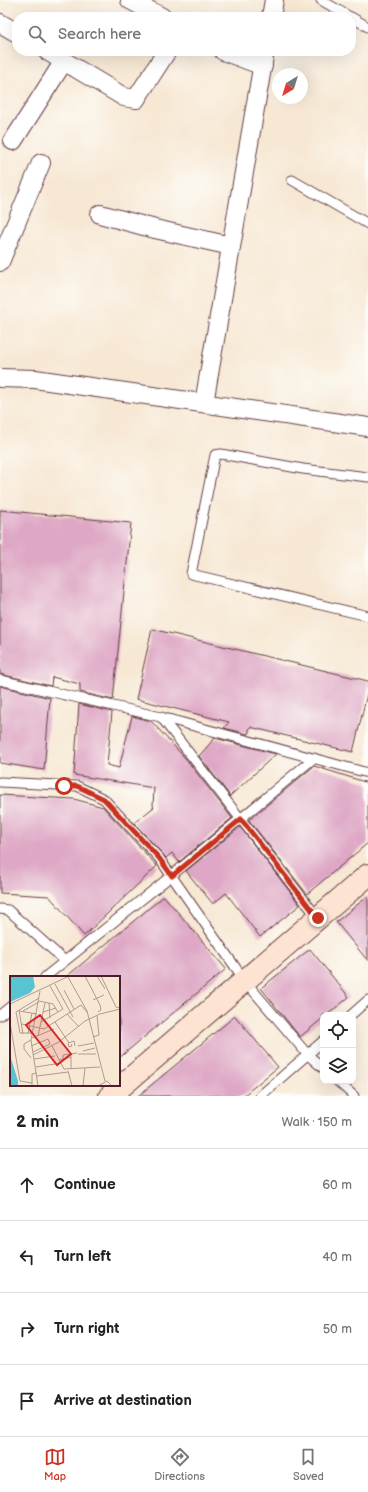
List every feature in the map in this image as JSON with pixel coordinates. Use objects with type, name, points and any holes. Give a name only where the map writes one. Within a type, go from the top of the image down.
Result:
[{"type":"street","points":[[130,0],[153,12]]},
{"type":"street","points":[[272,12],[274,0]]},
{"type":"street","points":[[0,23],[12,30]]},
{"type":"street","points":[[56,56],[124,97],[136,99],[164,56]]},
{"type":"street","points":[[204,403],[264,58],[252,56]]},
{"type":"street","points":[[13,141],[64,61]]},
{"type":"street","points":[[0,262],[41,163]]},
{"type":"street","points":[[100,214],[155,229],[231,246]]},
{"type":"street","points":[[0,378],[35,379],[368,427]]},
{"type":"street","points":[[110,1096],[368,875]]},
{"type":"lane","points":[[320,0],[342,12]]},
{"type":"lane","points":[[356,20],[368,27]]},
{"type":"lane","points":[[292,180],[368,224]]},
{"type":"lane","points":[[368,477],[303,469],[221,454],[215,455],[192,574],[368,616]]},
{"type":"lane","points":[[0,680],[161,717],[368,773]]},
{"type":"lane","points":[[161,717],[318,918]]},
{"type":"lane","points":[[46,976],[64,960],[172,876],[314,758]]},
{"type":"lane","points":[[0,782],[77,786],[104,799],[159,858],[245,981],[308,1055],[320,1065]]},
{"type":"lane","points":[[0,909],[8,910],[64,960]]},
{"type":"lane","points":[[354,1012],[368,1000]]},
{"type":"lane","points":[[0,1015],[10,1007]]},
{"type":"lane","points":[[260,1096],[320,1044]]},
{"type":"lane","points":[[340,1084],[354,1096]]},
{"type":"building","points":[[0,510],[131,523],[113,700],[80,692],[80,684],[52,677],[51,686],[0,674]]},
{"type":"building","points":[[152,629],[368,681],[368,690],[353,752],[250,727],[248,734],[224,728],[229,722],[136,699]]},
{"type":"building","points":[[0,686],[50,698],[44,770],[0,763]]},
{"type":"building","points":[[79,704],[112,712],[107,765],[119,768],[132,716],[151,721],[185,758],[232,818],[179,862],[172,853],[166,858],[134,823],[154,807],[154,788],[74,775]]},
{"type":"building","points":[[215,738],[276,754],[230,796],[199,756]]},
{"type":"building","points":[[314,766],[368,783],[368,843],[307,894],[249,820]]},
{"type":"building","points":[[0,795],[74,799],[103,807],[157,866],[84,936],[49,896],[0,893]]},
{"type":"building","points":[[240,827],[300,905],[260,937],[226,893],[213,904],[186,871]]},
{"type":"building","points":[[164,896],[226,969],[120,1057],[120,976],[67,976]]},
{"type":"building","points":[[368,896],[368,961],[336,922]]},
{"type":"building","points":[[310,949],[349,997],[331,1012],[320,1012],[320,1020],[300,1037],[261,988]]},
{"type":"building","points":[[235,1016],[278,1067],[243,1096],[138,1096]]},
{"type":"route","points":[[64,786],[77,786],[104,799],[159,858],[172,876],[241,819],[318,918]]}]
